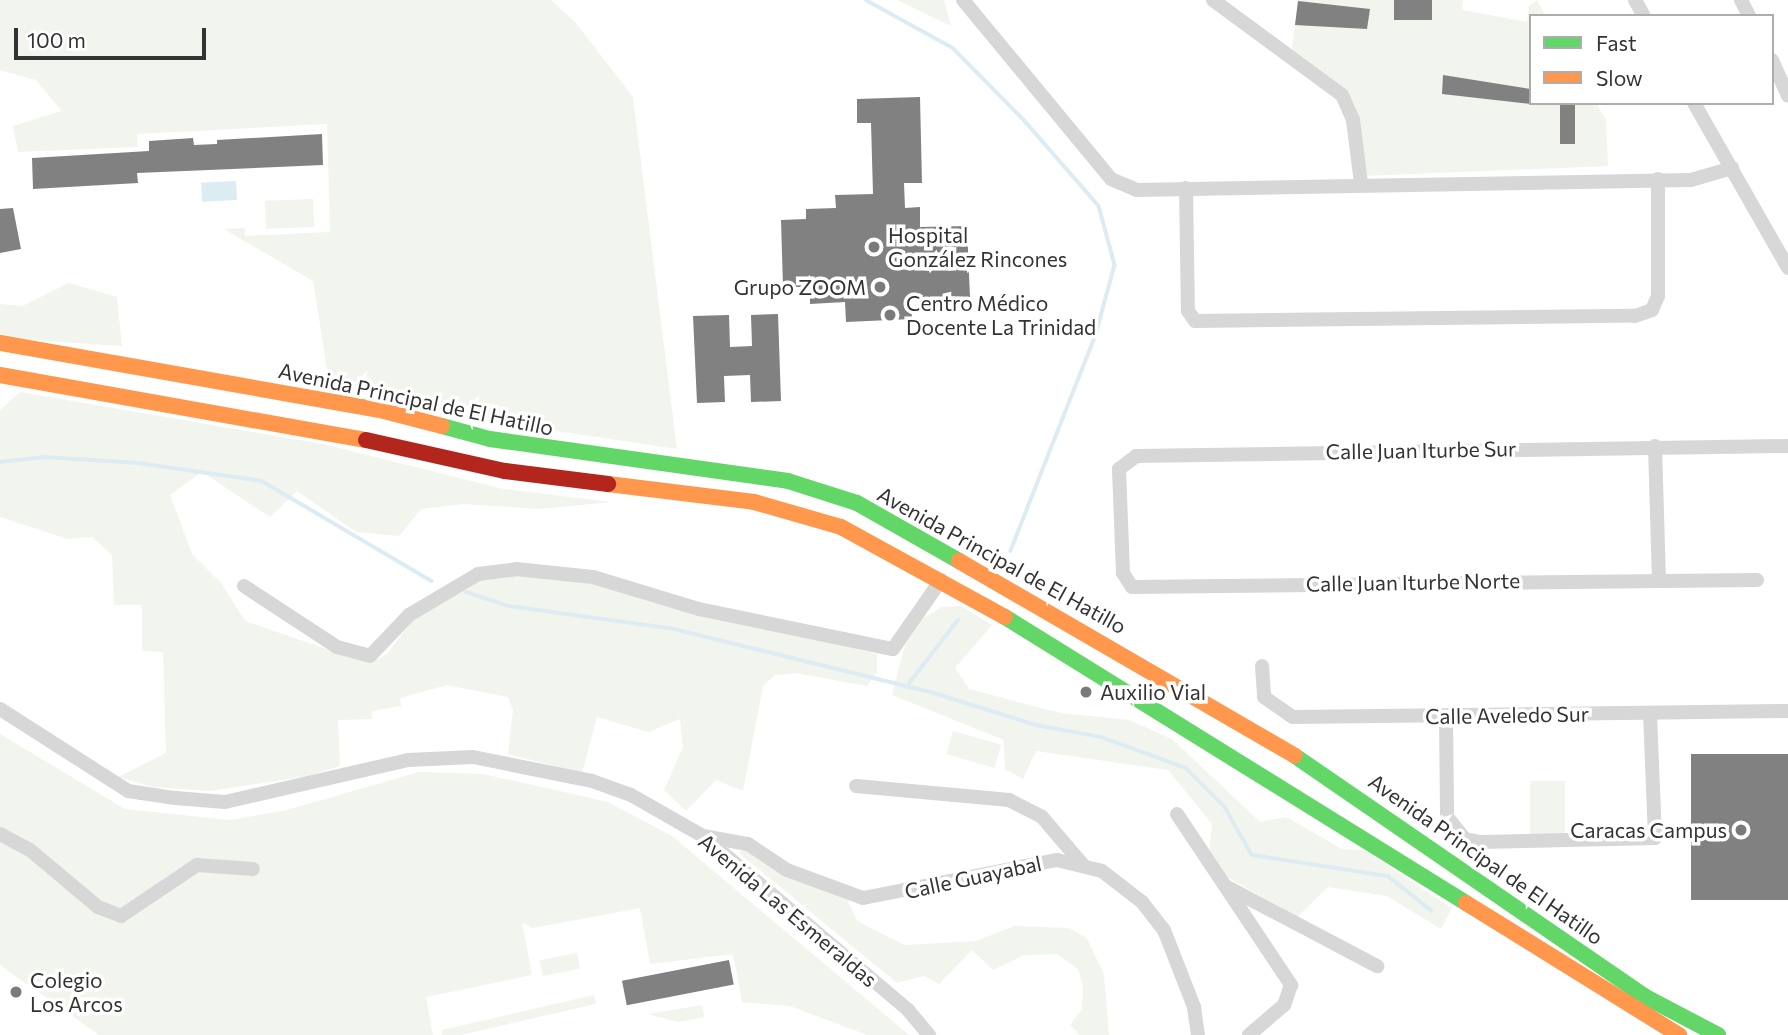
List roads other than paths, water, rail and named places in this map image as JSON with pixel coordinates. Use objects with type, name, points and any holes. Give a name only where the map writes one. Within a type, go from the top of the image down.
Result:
[{"type":"main road","name":"Avenida Principal de El Hatillo","points":[[0,344],[380,410],[516,443],[720,468],[788,481],[857,503],[1268,737],[1644,996],[1718,1035]]},
{"type":"main road","name":"Avenida Principal de El Hatillo","points":[[0,375],[302,425],[505,471],[754,502],[841,527],[939,579],[1391,852],[1679,1035]]},
{"type":"street","points":[[963,0],[1111,179],[1137,190],[1361,183],[1691,180],[1732,168]]},
{"type":"street","points":[[1213,0],[1342,95],[1353,120],[1361,183]]},
{"type":"street","points":[[1774,64],[1788,96]]},
{"type":"street","points":[[1695,105],[1788,268]]},
{"type":"street","points":[[1186,188],[1188,311],[1195,321],[1635,316],[1652,310],[1658,296],[1658,179]]},
{"type":"street","points":[[1655,446],[1659,578]]},
{"type":"street","name":"Calle Juan Iturbe Sur","points":[[1121,527],[1119,469],[1136,456],[1788,446]]},
{"type":"street","name":"Calle Juan Iturbe Norte","points":[[1121,527],[1125,582],[1132,587],[1659,578],[1757,580]]},
{"type":"street","points":[[244,586],[337,647],[370,656],[409,615],[447,589],[478,574],[516,569],[593,578],[699,609],[893,649],[939,579]]},
{"type":"street","name":"Calle Aveledo Sur","points":[[1262,666],[1264,697],[1293,717],[1788,712]]},
{"type":"street","name":"Avenida Las Esmeraldas","points":[[0,709],[128,791],[225,802],[408,760],[472,757],[592,781],[631,795],[703,836],[908,1010],[929,1035]]},
{"type":"street","points":[[1446,716],[1447,817],[1465,839],[1494,841],[1655,838],[1650,713]]},
{"type":"street","points":[[856,786],[1009,800],[1042,817],[1083,865]]},
{"type":"street","points":[[1177,814],[1291,985],[1284,1005],[1249,1035]]},
{"type":"street","points":[[0,834],[30,850],[98,907],[121,916],[175,875],[197,865],[253,869]]},
{"type":"street","name":"Calle Guayabal","points":[[703,836],[748,844],[796,875],[863,898],[1040,862],[1083,865],[1102,871],[1142,902],[1164,930],[1194,1007],[1198,1035]]},
{"type":"street","points":[[1224,886],[1377,966]]},
{"type":"waterway","points":[[866,0],[953,48],[1024,120],[1099,206],[1115,265],[1096,335],[1011,551]]},
{"type":"waterway","points":[[0,462],[44,457],[139,463],[262,481],[432,581]]},
{"type":"waterway","points":[[466,592],[509,606],[674,629],[934,693],[1036,725],[1101,737],[1186,768],[1225,807],[1252,855],[1388,876],[1431,910]]},
{"type":"waterway","points":[[906,687],[958,620]]},
{"type":"place","name":"Hospital González Rincones","points":[[874,247]]},
{"type":"place","name":"Grupo ZOOM","points":[[880,287]]},
{"type":"place","name":"Centro Médico Docente La Trinidad","points":[[890,315]]},
{"type":"place","name":"Auxilio Vial","points":[[1086,692]]},
{"type":"place","name":"Caracas Campus","points":[[1741,830]]},
{"type":"place","name":"Colegio Los Arcos","points":[[16,992]]}]
